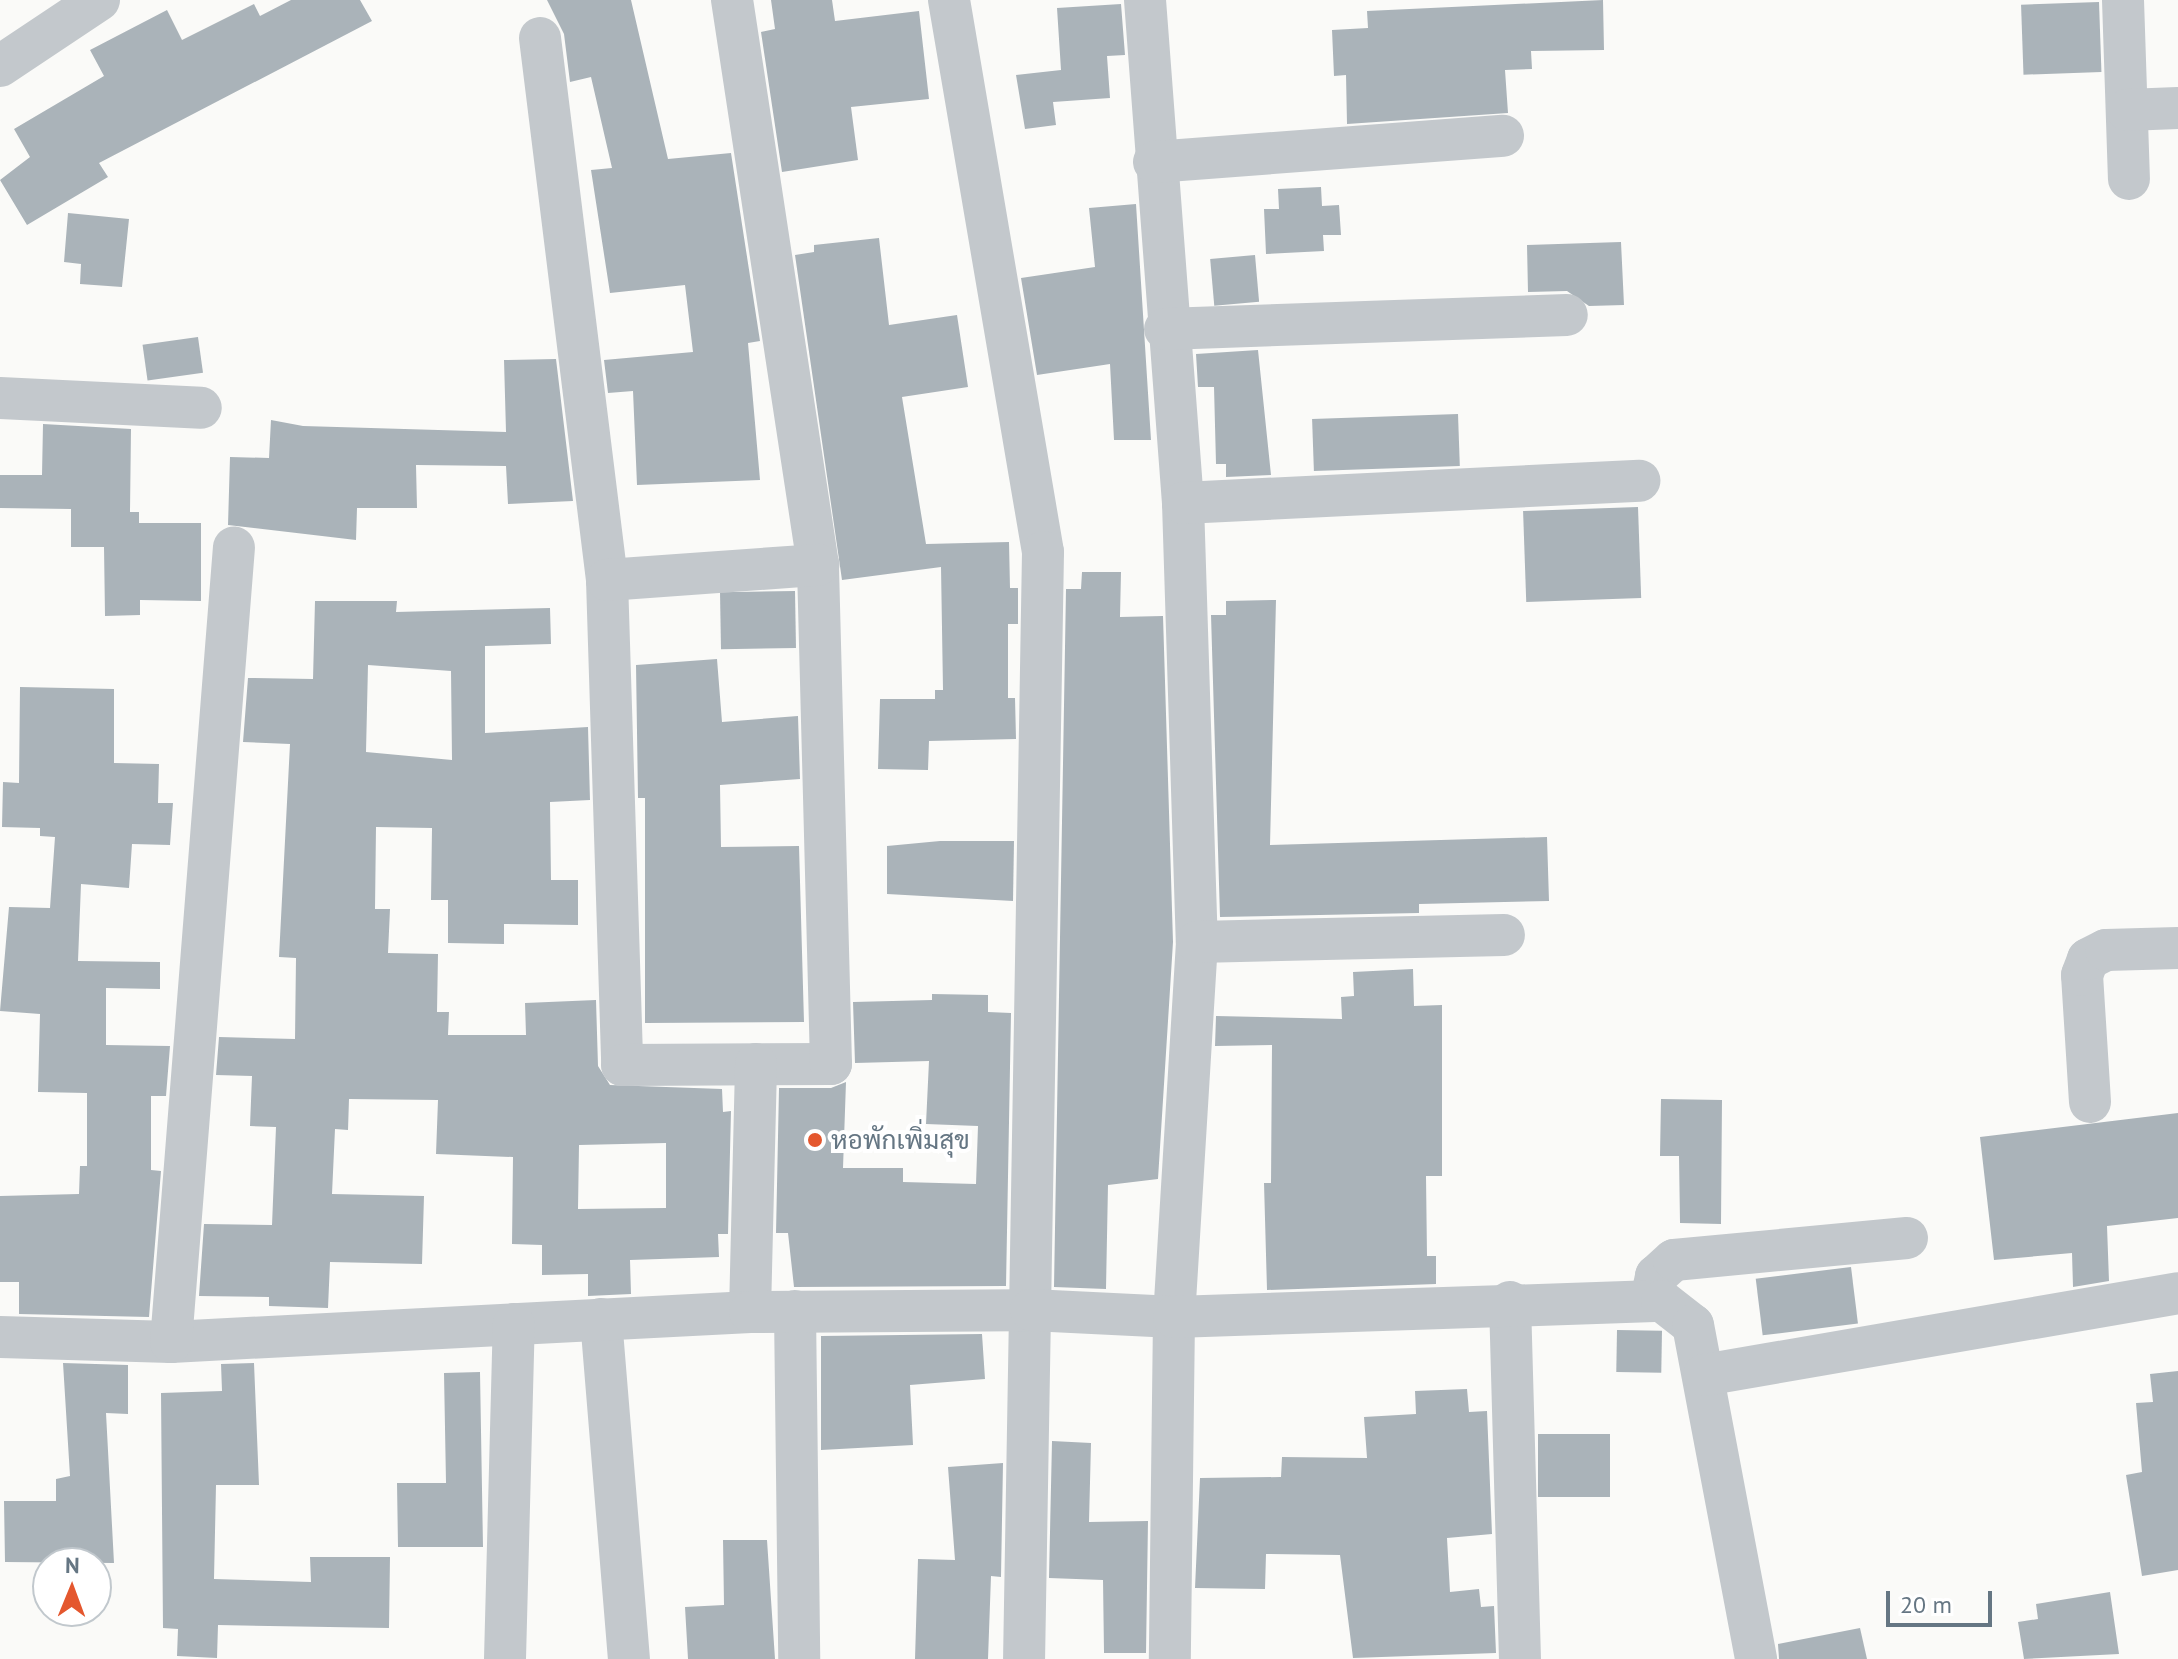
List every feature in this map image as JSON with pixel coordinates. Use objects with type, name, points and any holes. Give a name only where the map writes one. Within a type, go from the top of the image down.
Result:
[{"type":"street","points":[[540,38],[607,580],[622,1065],[831,1064],[818,565],[732,0]]},
{"type":"street","points":[[949,0],[1043,552],[1024,1659]]},
{"type":"street","points":[[1150,0],[1154,162],[1165,329],[1183,503],[1197,942],[1174,1317],[1170,1659]]},
{"type":"street","points":[[2123,0],[2129,179]]},
{"type":"street","points":[[0,66],[96,1]]},
{"type":"street","points":[[2127,110],[2178,108]]},
{"type":"street","points":[[1154,162],[1503,136]]},
{"type":"street","points":[[1165,329],[1567,315]]},
{"type":"street","points":[[0,398],[201,408]]},
{"type":"street","points":[[1183,503],[1639,481]]},
{"type":"street","points":[[171,1342],[234,547]]},
{"type":"street","points":[[607,580],[818,565]]},
{"type":"street","points":[[1197,942],[1504,935]]},
{"type":"street","points":[[2090,1102],[2082,975],[2088,959],[2106,950],[2178,948]]},
{"type":"street","points":[[750,1312],[756,1064]]},
{"type":"street","points":[[1651,1300],[1656,1276],[1674,1260],[1907,1238]]},
{"type":"street","points":[[1704,1375],[2178,1293]]},
{"type":"street","points":[[0,1337],[171,1342],[750,1312],[1031,1310],[1174,1317],[1510,1302],[1651,1300],[1672,1304],[1693,1325],[1756,1659]]},
{"type":"street","points":[[1510,1302],[1520,1659]]},
{"type":"street","points":[[795,1311],[799,1659]]},
{"type":"street","points":[[601,1319],[629,1659]]},
{"type":"street","points":[[505,1659],[514,1324]]},
{"type":"building","points":[[291,0],[360,0],[372,21],[99,163],[108,177],[27,225],[0,180],[30,157],[14,129],[104,76],[90,50],[167,10],[182,40],[254,4],[260,16]]},
{"type":"building","points":[[547,0],[631,0],[668,159],[731,153],[760,341],[748,343],[760,480],[637,485],[633,391],[608,393],[604,360],[693,352],[685,285],[610,293],[591,170],[612,168],[591,77],[570,82],[564,34]]},
{"type":"building","points":[[771,0],[832,0],[835,21],[919,11],[929,99],[851,107],[858,160],[782,172],[761,32],[775,29]]},
{"type":"building","points":[[1603,0],[1604,50],[1531,51],[1532,69],[1505,70],[1508,113],[1347,124],[1346,75],[1334,76],[1332,30],[1368,28],[1367,11]]},
{"type":"building","points":[[2099,2],[2101,72],[2023,75],[2021,5]]},
{"type":"building","points":[[1121,4],[1125,55],[1107,56],[1110,98],[1053,102],[1056,125],[1025,129],[1016,75],[1061,70],[1057,8]]},
{"type":"building","points":[[1321,187],[1322,206],[1339,205],[1341,235],[1323,235],[1324,251],[1266,254],[1264,209],[1279,209],[1278,189]]},
{"type":"building","points":[[1136,204],[1151,440],[1114,440],[1110,364],[1037,375],[1021,278],[1095,267],[1089,208]]},
{"type":"building","points":[[68,213],[129,219],[122,287],[80,284],[81,264],[64,262]]},
{"type":"building","points":[[879,238],[889,325],[957,315],[968,387],[902,397],[926,544],[1009,542],[1010,588],[1018,588],[1018,624],[1008,624],[1008,698],[1015,698],[1016,739],[929,741],[928,770],[878,769],[880,699],[935,699],[935,690],[943,690],[941,567],[842,580],[795,255],[814,252],[814,245]]},
{"type":"building","points":[[1621,242],[1624,305],[1589,306],[1567,291],[1528,292],[1527,245]]},
{"type":"building","points":[[1255,255],[1259,302],[1214,306],[1210,259]]},
{"type":"building","points":[[198,337],[203,373],[148,380],[143,345]]},
{"type":"building","points":[[1258,350],[1271,475],[1226,477],[1226,464],[1216,464],[1214,387],[1198,387],[1196,354]]},
{"type":"building","points":[[556,359],[573,501],[508,504],[506,466],[416,465],[417,508],[357,508],[356,540],[228,525],[230,457],[269,458],[271,420],[303,426],[506,432],[504,360]]},
{"type":"building","points":[[1458,414],[1460,466],[1314,471],[1312,419]]},
{"type":"building","points":[[43,424],[131,429],[130,512],[139,512],[139,523],[201,523],[201,601],[140,600],[140,615],[105,616],[104,547],[71,547],[71,509],[0,508],[0,475],[42,475]]},
{"type":"building","points":[[1638,507],[1641,598],[1526,602],[1523,511]]},
{"type":"building","points":[[1082,572],[1121,572],[1120,617],[1163,616],[1173,942],[1158,1179],[1108,1185],[1106,1289],[1054,1287],[1066,589],[1081,589]]},
{"type":"building","points":[[795,591],[796,648],[721,649],[720,592]]},
{"type":"building","points":[[1276,600],[1270,845],[1547,837],[1549,901],[1419,904],[1419,913],[1220,917],[1211,615],[1226,615],[1226,601]]},
{"type":"building","points":[[315,601],[397,601],[396,612],[550,608],[551,644],[485,646],[485,733],[588,727],[590,800],[550,802],[551,880],[578,880],[578,925],[504,924],[504,944],[448,943],[448,900],[431,900],[432,828],[376,827],[375,909],[390,909],[388,953],[438,954],[437,1012],[449,1012],[448,1035],[526,1035],[525,1003],[596,1000],[598,1066],[610,1085],[722,1089],[723,1112],[731,1111],[728,1234],[718,1234],[719,1257],[630,1260],[631,1294],[588,1296],[588,1274],[542,1275],[542,1245],[512,1244],[513,1157],[436,1154],[438,1100],[349,1099],[348,1130],[335,1129],[332,1194],[424,1196],[422,1264],[330,1262],[328,1308],[269,1306],[269,1297],[199,1296],[204,1224],[272,1225],[276,1127],[250,1126],[252,1076],[216,1075],[219,1037],[295,1039],[296,958],[279,957],[290,744],[243,742],[248,678],[313,679]],"holes":[[[368,665],[451,671],[452,760],[366,752]],[[666,1143],[666,1208],[578,1209],[579,1145]]]},
{"type":"building","points":[[717,659],[722,722],[798,716],[800,779],[720,785],[721,847],[799,846],[804,1022],[645,1023],[645,798],[638,798],[636,665]]},
{"type":"building","points":[[20,687],[114,689],[114,763],[159,764],[158,803],[173,803],[170,845],[132,844],[129,888],[81,884],[78,961],[160,962],[160,989],[106,988],[106,1045],[170,1046],[166,1096],[151,1096],[151,1170],[161,1171],[149,1317],[19,1314],[19,1282],[0,1282],[0,1196],[79,1194],[80,1166],[87,1166],[87,1093],[38,1092],[40,1014],[0,1011],[9,907],[50,908],[55,837],[40,836],[40,828],[2,827],[3,782],[19,783]]},
{"type":"building","points":[[940,841],[1014,841],[1013,901],[887,894],[887,846]]},
{"type":"building","points":[[1413,969],[1414,1006],[1442,1005],[1442,1176],[1426,1176],[1427,1256],[1436,1256],[1436,1284],[1267,1290],[1264,1183],[1271,1183],[1272,1045],[1215,1046],[1216,1016],[1342,1019],[1341,997],[1354,996],[1353,972]]},
{"type":"building","points":[[932,994],[988,995],[988,1012],[1011,1013],[1006,1286],[794,1287],[788,1233],[776,1233],[779,1088],[831,1088],[846,1082],[843,1168],[903,1168],[903,1182],[976,1184],[978,1126],[926,1124],[929,1061],[855,1063],[853,1002],[932,1000]]},
{"type":"building","points":[[1661,1099],[1722,1100],[1721,1224],[1680,1223],[1679,1156],[1660,1156]]},
{"type":"building","points":[[2178,1113],[2178,1218],[2107,1226],[2109,1281],[2073,1287],[2072,1253],[1994,1260],[1980,1137]]},
{"type":"building","points":[[1851,1267],[1858,1324],[1763,1335],[1756,1279]]},
{"type":"building","points":[[1617,1330],[1662,1331],[1661,1373],[1616,1372]]},
{"type":"building","points":[[982,1334],[985,1379],[910,1385],[913,1445],[821,1450],[821,1336]]},
{"type":"building","points":[[63,1363],[128,1365],[128,1414],[106,1413],[114,1563],[112,1547],[32,1547],[32,1562],[5,1562],[4,1501],[56,1501],[56,1479],[70,1476]]},
{"type":"building","points":[[254,1363],[259,1485],[216,1485],[214,1579],[311,1582],[310,1557],[390,1557],[389,1628],[218,1625],[217,1658],[177,1656],[178,1629],[163,1628],[161,1393],[222,1391],[221,1364]]},
{"type":"building","points":[[2178,1371],[2178,1570],[2142,1576],[2126,1475],[2142,1472],[2136,1403],[2153,1402],[2150,1374]]},
{"type":"building","points":[[480,1372],[483,1547],[398,1547],[397,1483],[446,1483],[444,1373]]},
{"type":"building","points":[[1467,1389],[1469,1412],[1487,1411],[1492,1534],[1447,1538],[1450,1592],[1479,1589],[1481,1607],[1494,1606],[1496,1653],[1353,1658],[1340,1555],[1266,1554],[1265,1589],[1195,1588],[1200,1478],[1281,1477],[1282,1457],[1367,1458],[1364,1417],[1416,1414],[1415,1391]]},
{"type":"building","points":[[1538,1434],[1610,1434],[1610,1497],[1538,1497]]},
{"type":"building","points":[[1052,1441],[1091,1443],[1089,1522],[1148,1521],[1146,1653],[1104,1653],[1103,1580],[1049,1578]]},
{"type":"building","points":[[1003,1463],[1001,1577],[991,1576],[988,1659],[915,1659],[918,1559],[955,1560],[948,1467]]},
{"type":"building","points":[[723,1540],[767,1540],[775,1659],[688,1659],[685,1607],[724,1605]]},
{"type":"building","points":[[2110,1592],[2119,1654],[2024,1659],[2018,1622],[2038,1619],[2036,1604]]},
{"type":"building","points":[[1860,1628],[1867,1659],[1779,1659],[1778,1644]]},
{"type":"place","name":"หอพักเพิ่มสุข","points":[[815,1140]]}]
